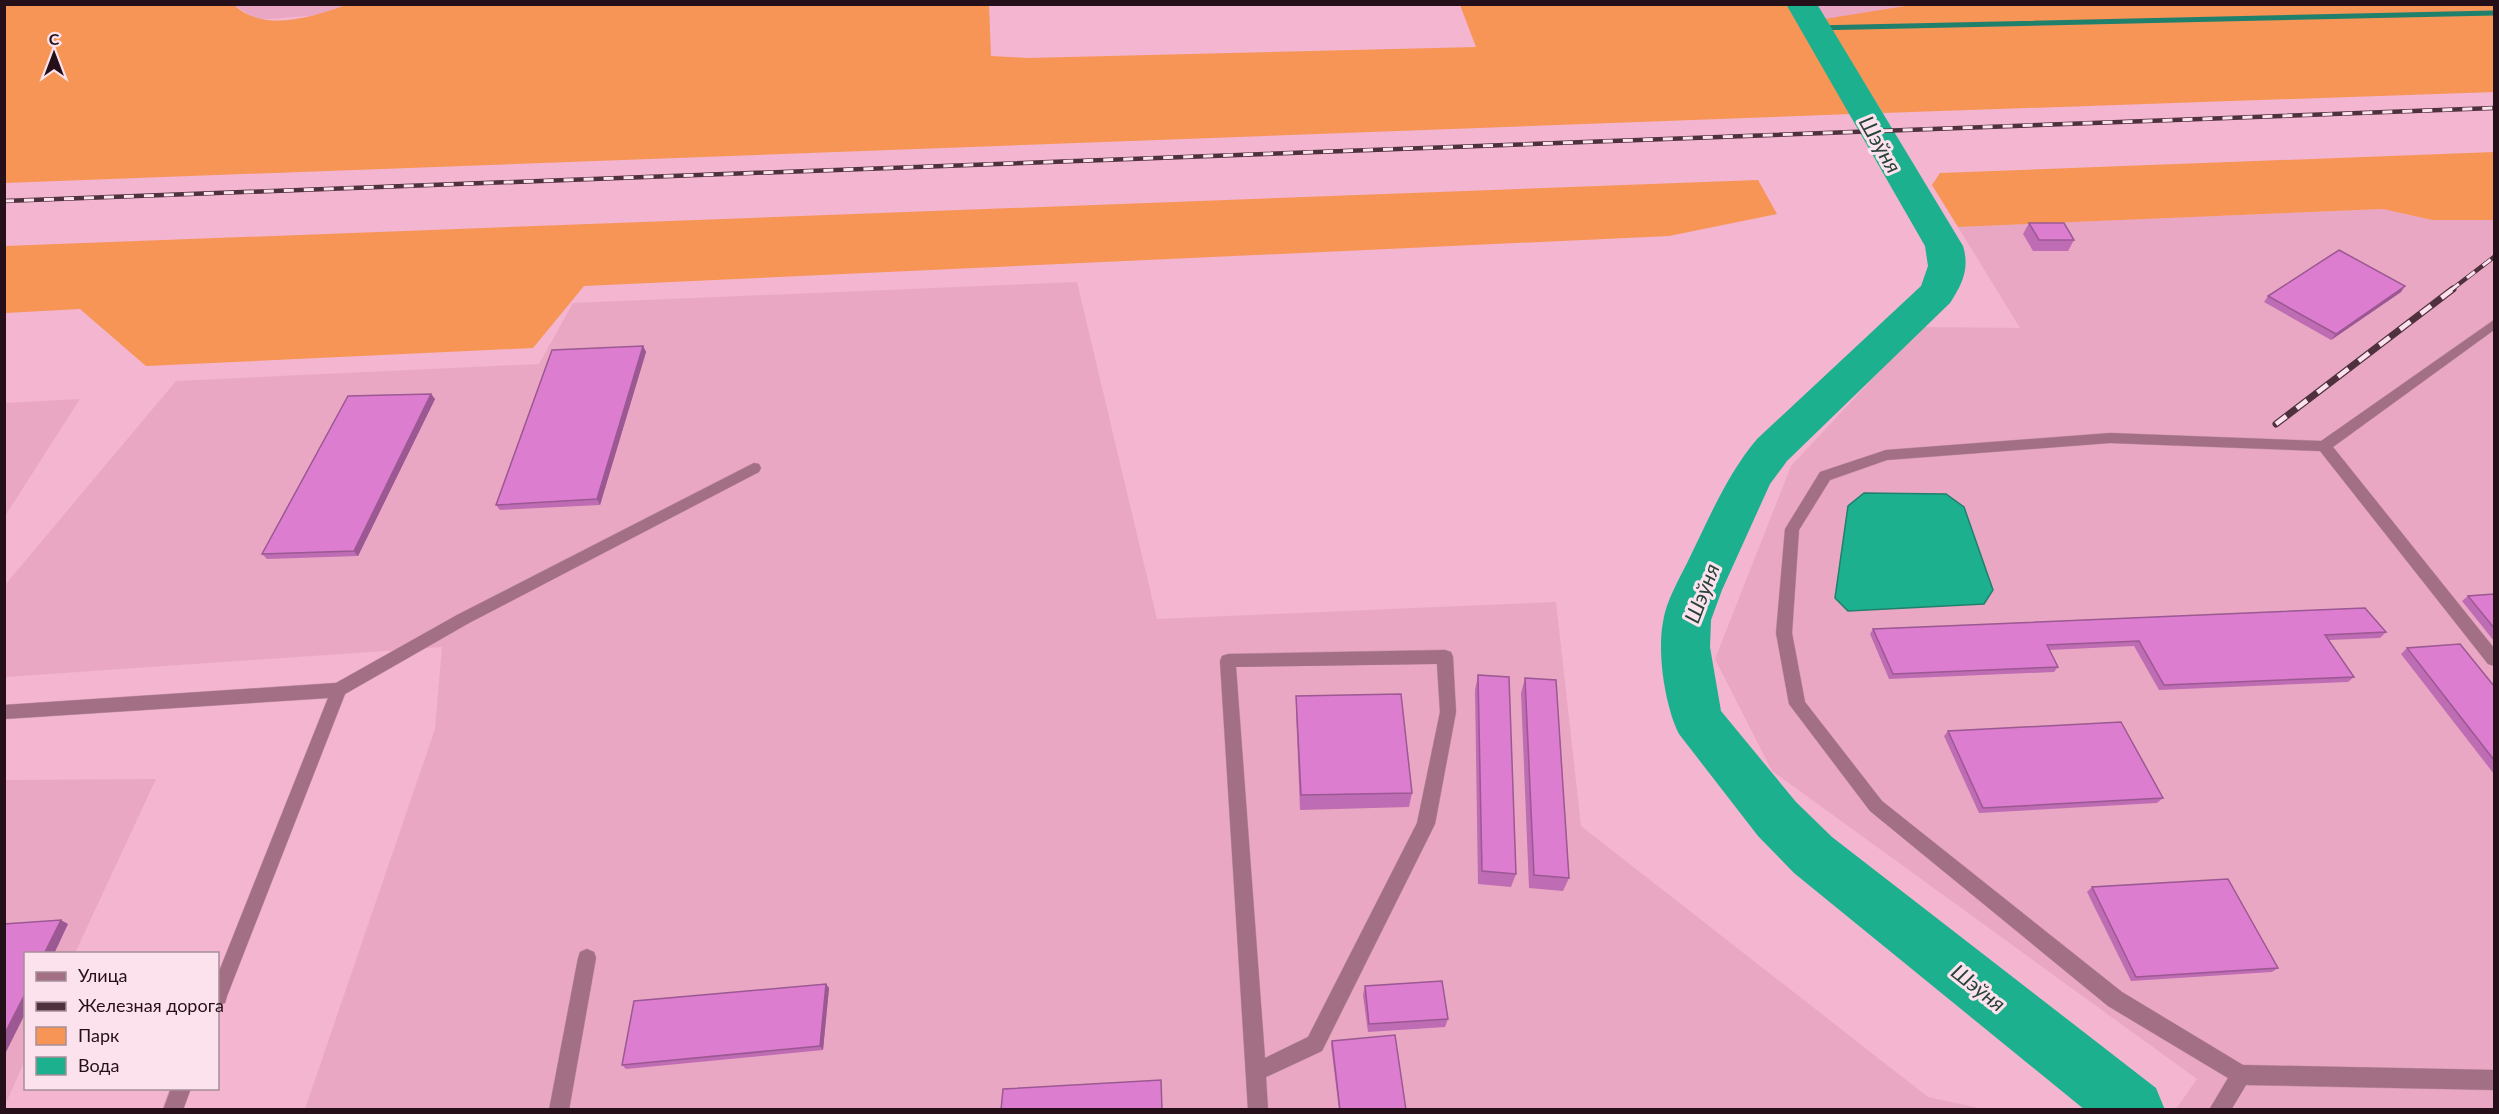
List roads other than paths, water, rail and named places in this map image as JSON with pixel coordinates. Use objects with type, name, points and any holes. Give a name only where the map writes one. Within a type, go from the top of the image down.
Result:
[{"type":"street","points":[[2494,324],[2324,446],[2110,438],[1886,455],[1825,476],[1792,529],[1784,633],[1797,704],[1876,806],[2115,999],[2241,1075],[2494,1080]]},
{"type":"street","points":[[2324,446],[2494,660]]},
{"type":"street","points":[[4,712],[339,690],[463,619],[754,468]]},
{"type":"street","points":[[1256,1072],[1315,1044],[1425,824],[1448,712],[1445,657],[1228,661],[1258,1110]]},
{"type":"street","points":[[219,993],[339,690]]},
{"type":"street","points":[[559,1110],[587,958]]},
{"type":"street","points":[[2219,1110],[2241,1075]]},
{"type":"street","points":[[173,1110],[182,1090]]},
{"type":"water","points":[[1864,493],[1946,494],[1964,507],[1993,590],[1984,604],[1848,611],[1835,598],[1848,506]]},
{"type":"waterway","name":"Шэўня","points":[[1801,4],[1944,246],[1947,271],[1936,294],[1772,450],[1751,476],[1698,590],[1687,620],[1685,647],[1697,719],[1777,819],[1813,855],[2134,1110]]},
{"type":"waterway","points":[[1813,28],[2494,13]]},
{"type":"railway","points":[[4,201],[2494,108]]},
{"type":"railway","points":[[2451,290],[2494,257]]},
{"type":"railway","points":[[2276,424],[2453,289]]}]
